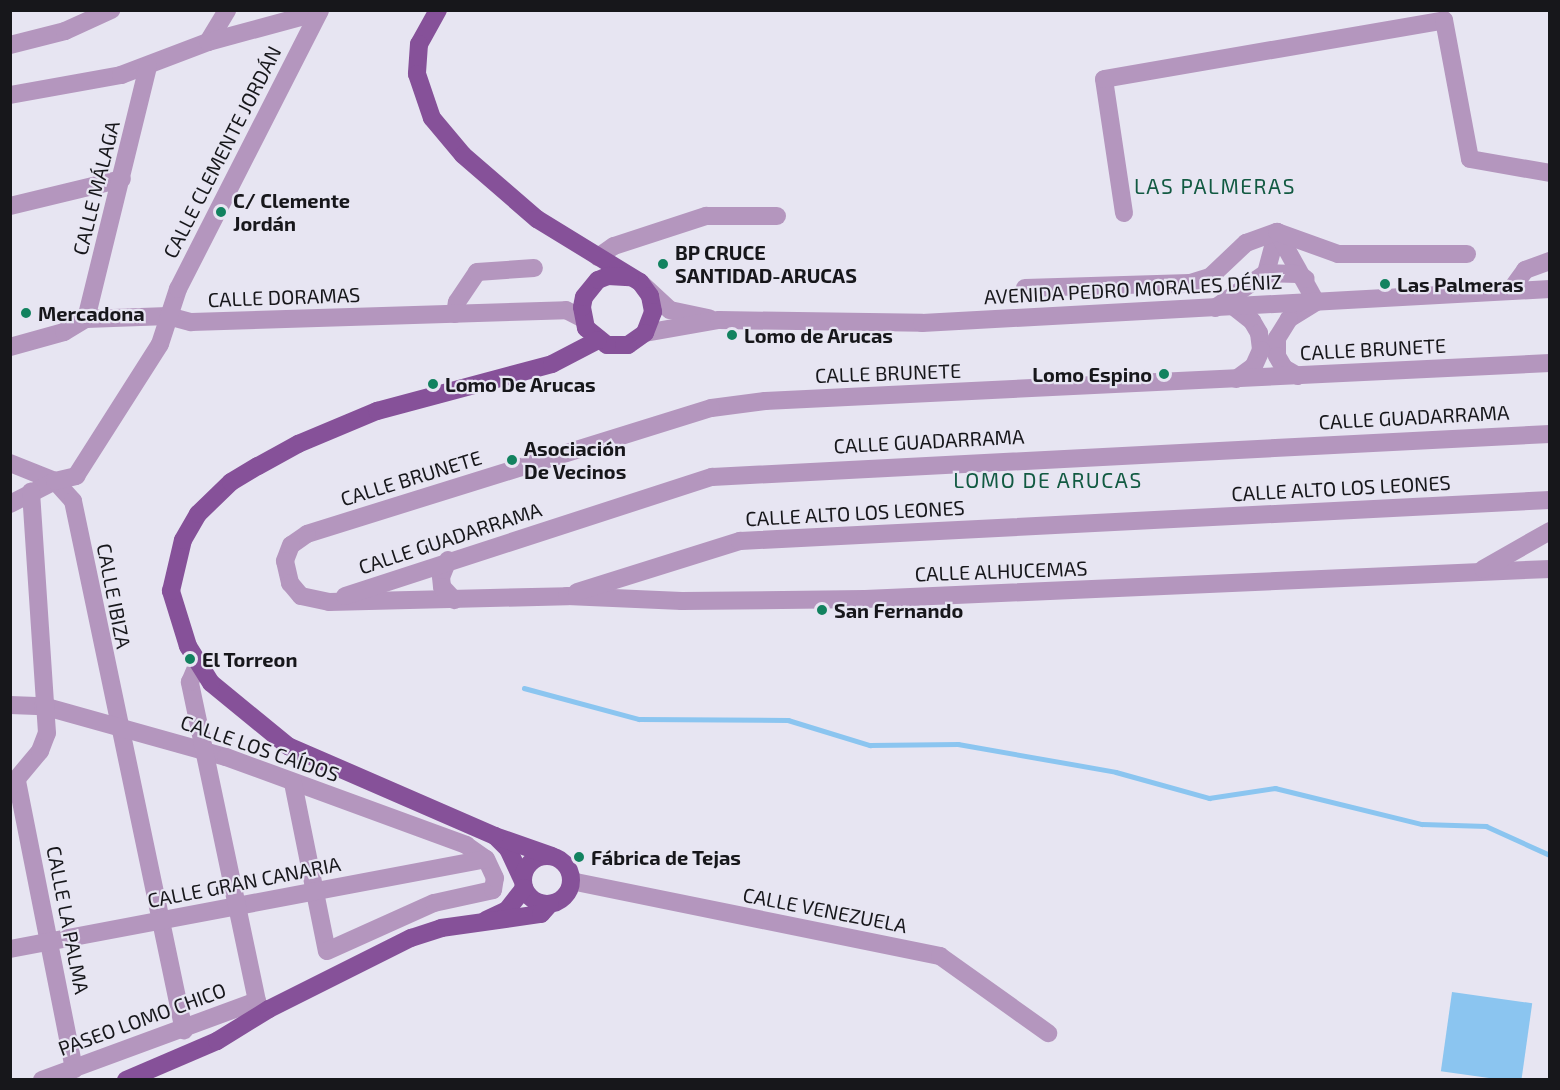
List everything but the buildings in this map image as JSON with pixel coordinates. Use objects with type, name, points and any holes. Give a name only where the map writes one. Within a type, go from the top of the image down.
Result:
[{"type":"main road","points":[[438,10],[419,44],[417,74],[432,118],[463,155],[537,219],[635,280],[653,306],[645,333],[628,345],[607,345],[589,329]]},
{"type":"main road","points":[[484,921],[506,922],[541,914],[550,904],[565,897],[571,881],[566,865],[552,856],[495,836],[288,746],[234,705],[198,663],[174,609],[174,571],[183,540],[198,514],[231,482],[298,444],[367,415],[570,357],[589,329],[588,266],[572,241]]},
{"type":"main road","points":[[587,292],[608,276],[635,280]]},
{"type":"main road","points":[[495,836],[508,849],[523,884],[534,901],[550,904]]},
{"type":"main road","points":[[126,1080],[217,1041],[269,1009],[411,938],[484,921],[507,910],[523,884],[529,864],[543,856],[552,856]]},
{"type":"street","points":[[10,45],[65,31],[111,10]]},
{"type":"street","points":[[208,42],[227,10]]},
{"type":"street","points":[[10,95],[148,67],[208,42],[320,11]]},
{"type":"street","name":"CALLE CLEMENTE JORDÁN","points":[[10,504],[55,481],[76,476],[160,344],[168,316],[320,11]]},
{"type":"street","points":[[1124,213],[1104,79],[1444,20],[1470,159],[1550,173]]},
{"type":"street","name":"CALLE MÁLAGA","points":[[86,319],[148,67]]},
{"type":"street","points":[[10,206],[122,179]]},
{"type":"street","points":[[598,257],[614,246],[706,216],[777,216]]},
{"type":"street","points":[[1025,288],[1190,283],[1210,277],[1246,243],[1277,232],[1338,254],[1467,254]]},
{"type":"street","points":[[1266,273],[1277,232]]},
{"type":"street","points":[[1277,232],[1298,274],[1316,302],[1290,319],[1277,338],[1277,356],[1284,368],[1298,376]]},
{"type":"street","points":[[1510,291],[1526,270],[1550,261]]},
{"type":"street","points":[[455,314],[457,302],[477,272],[534,268]]},
{"type":"street","points":[[1215,308],[1266,273],[1298,274],[1341,300]]},
{"type":"street","points":[[635,280],[670,310],[719,320]]},
{"type":"street","name":"AVENIDA PEDRO MORALES DÉNIZ","points":[[719,320],[922,323],[1550,289]]},
{"type":"street","points":[[587,292],[566,310],[589,329]]},
{"type":"street","points":[[1234,307],[1252,321],[1259,333],[1261,350],[1254,366],[1236,379]]},
{"type":"street","name":"CALLE DORAMAS","points":[[10,347],[64,332],[86,319],[168,316],[191,322],[566,310]]},
{"type":"street","points":[[645,333],[719,320]]},
{"type":"street","name":"CALLE BRUNETE","points":[[290,583],[285,561],[291,545],[307,534],[711,408],[765,401],[1550,363]]},
{"type":"street","name":"CALLE GUADARRAMA","points":[[329,602],[448,560],[712,477],[754,472],[1550,434]]},
{"type":"street","points":[[10,463],[55,481]]},
{"type":"street","name":"CALLE IBIZA","points":[[55,481],[73,501],[159,921],[184,1031]]},
{"type":"street","points":[[17,776],[46,733],[32,492]]},
{"type":"street","name":"CALLE ALTO LOS LEONES","points":[[567,596],[740,541],[1550,500]]},
{"type":"street","points":[[1479,571],[1550,531]]},
{"type":"street","points":[[448,560],[441,577],[442,587],[454,600]]},
{"type":"street","name":"CALLE ALHUCEMAS","points":[[290,583],[301,596],[329,602],[567,596],[682,601],[864,599],[1550,569]]},
{"type":"street","points":[[198,663],[190,682],[207,752],[237,904]]},
{"type":"street","name":"CALLE LOS CAÍDOS","points":[[10,705],[43,706],[207,752],[466,845],[486,859]]},
{"type":"street","name":"CALLE LA PALMA","points":[[17,776],[74,1069]]},
{"type":"street","points":[[293,783],[327,951],[434,903],[493,890],[495,878],[486,859]]},
{"type":"street","name":"CALLE GRAN CANARIA","points":[[10,948],[486,859]]},
{"type":"street","name":"CALLE VENEZUELA","points":[[571,881],[940,956],[1048,1033]]},
{"type":"street","name":"PASEO LOMO CHICO","points":[[42,1080],[184,1031],[257,1001],[237,904]]},
{"type":"water","points":[[1452,992],[1532,1003],[1521,1080],[1503,1080],[1441,1071]]},
{"type":"waterway","points":[[524,688],[639,719],[788,720],[870,745],[958,744],[1116,772],[1209,798],[1275,788],[1422,824],[1486,826],[1550,855]]},
{"type":"place","name":"C/ Clemente Jordán","points":[[221,212]]},
{"type":"place","name":"BP CRUCE SANTIDAD-ARUCAS","points":[[663,264]]},
{"type":"place","name":"Las Palmeras","points":[[1385,284]]},
{"type":"place","name":"Mercadona","points":[[26,313]]},
{"type":"place","name":"Lomo de Arucas","points":[[732,335]]},
{"type":"place","name":"Lomo Espino","points":[[1164,374]]},
{"type":"place","name":"Lomo De Arucas","points":[[433,384]]},
{"type":"place","name":"Asociación De Vecinos","points":[[512,460]]},
{"type":"place","name":"San Fernando","points":[[822,610]]},
{"type":"place","name":"El Torreon","points":[[190,659]]},
{"type":"place","name":"Fábrica de Tejas","points":[[579,857]]},
{"type":"district","name":"LAS PALMERAS","points":[[1215,186]]},
{"type":"district","name":"LOMO DE ARUCAS","points":[[1048,480]]}]
